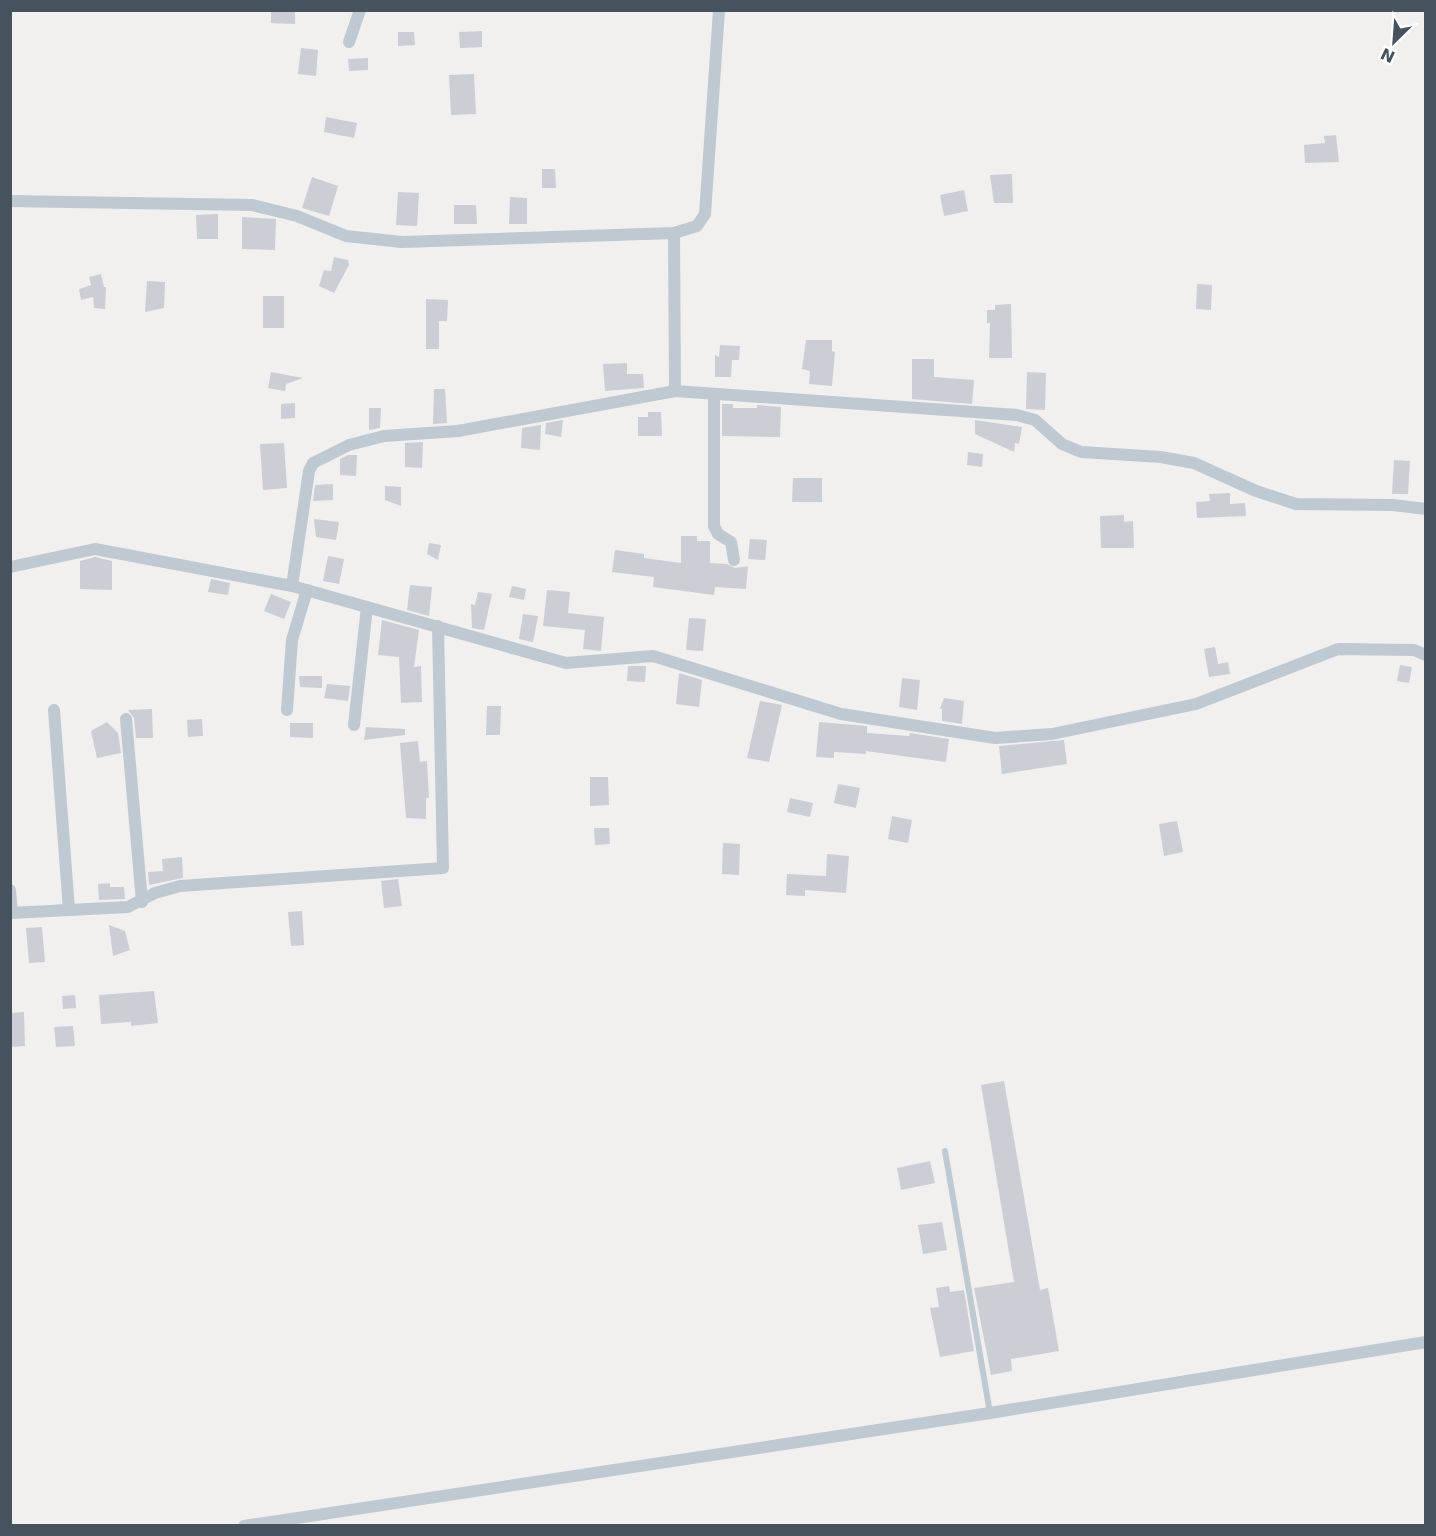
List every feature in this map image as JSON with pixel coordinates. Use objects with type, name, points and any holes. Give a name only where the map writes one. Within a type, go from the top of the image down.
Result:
[{"type":"street","points":[[349,42],[360,10]]},
{"type":"street","points":[[10,201],[252,206],[297,216],[346,236],[402,242],[674,233],[697,226],[705,214],[719,10]]},
{"type":"street","points":[[674,233],[675,391]]},
{"type":"street","points":[[292,586],[309,471],[313,463],[350,444],[384,436],[458,431],[675,391],[1017,415],[1035,420],[1062,444],[1082,452],[1161,457],[1194,462],[1256,491],[1296,504],[1393,505],[1425,509]]},
{"type":"street","points":[[714,394],[714,526],[718,534],[731,542],[734,560]]},
{"type":"street","points":[[10,567],[95,549],[292,586],[566,663],[652,656],[840,714],[994,738],[1052,734],[1196,704],[1338,649],[1414,651],[1425,655]]},
{"type":"street","points":[[287,710],[292,640],[307,590]]},
{"type":"street","points":[[354,725],[367,607]]},
{"type":"street","points":[[10,890],[11,913],[128,907],[142,902],[154,893],[180,886],[443,868],[438,626]]},
{"type":"street","points":[[54,710],[69,910]]},
{"type":"street","points":[[126,719],[142,902]]},
{"type":"street","points":[[244,1526],[990,1413],[1425,1342]]},
{"type":"lane","points":[[945,1151],[990,1413]]},
{"type":"building","points":[[271,10],[295,10],[295,24],[271,23]]},
{"type":"building","points":[[482,31],[482,47],[460,48],[459,32]]},
{"type":"building","points":[[398,32],[414,32],[415,45],[398,46]]},
{"type":"building","points":[[301,48],[318,50],[316,76],[298,74]]},
{"type":"building","points":[[368,58],[368,70],[349,71],[348,59]]},
{"type":"building","points":[[474,74],[476,114],[451,115],[449,75]]},
{"type":"building","points":[[326,117],[357,123],[354,138],[324,132]]},
{"type":"building","points":[[1336,135],[1339,162],[1305,163],[1304,145],[1325,143],[1324,136]]},
{"type":"building","points":[[542,169],[555,169],[556,188],[542,188]]},
{"type":"building","points":[[1012,174],[1013,203],[994,203],[990,175]]},
{"type":"building","points":[[312,177],[338,186],[329,216],[302,208]]},
{"type":"building","points":[[964,190],[968,211],[944,216],[940,195]]},
{"type":"building","points":[[398,192],[419,193],[417,226],[396,225]]},
{"type":"building","points":[[510,197],[527,198],[527,224],[509,224]]},
{"type":"building","points":[[454,205],[476,205],[477,224],[454,224]]},
{"type":"building","points":[[218,214],[218,239],[197,239],[196,215]]},
{"type":"building","points":[[242,217],[276,219],[275,250],[242,249]]},
{"type":"building","points":[[334,257],[348,260],[349,265],[334,293],[319,286],[324,270],[331,271]]},
{"type":"building","points":[[101,274],[104,287],[106,287],[105,309],[94,308],[93,297],[81,300],[79,289],[91,285],[89,277]]},
{"type":"building","points":[[147,281],[165,282],[164,308],[145,312]]},
{"type":"building","points":[[1197,284],[1212,285],[1211,310],[1196,309]]},
{"type":"building","points":[[263,296],[284,296],[284,328],[263,328]]},
{"type":"building","points":[[426,299],[448,300],[447,321],[439,321],[439,349],[426,349]]},
{"type":"building","points":[[1011,304],[1012,358],[989,358],[990,323],[987,323],[987,310],[995,310],[995,305]]},
{"type":"building","points":[[806,340],[832,340],[832,351],[835,352],[832,386],[809,384],[810,371],[802,369]]},
{"type":"building","points":[[720,345],[740,346],[739,360],[732,360],[731,377],[715,377],[715,355],[719,357]]},
{"type":"building","points":[[912,359],[934,359],[934,377],[974,380],[972,404],[912,399]]},
{"type":"building","points":[[627,363],[627,374],[643,374],[644,388],[605,391],[603,364]]},
{"type":"building","points":[[271,372],[303,378],[286,384],[285,391],[268,388]]},
{"type":"building","points":[[1027,372],[1046,373],[1045,410],[1026,409]]},
{"type":"building","points":[[434,389],[445,389],[447,423],[433,424]]},
{"type":"building","points":[[295,403],[295,418],[281,419],[281,404]]},
{"type":"building","points":[[722,404],[733,404],[733,408],[757,408],[757,405],[781,407],[780,437],[722,436]]},
{"type":"building","points":[[369,408],[381,408],[380,428],[369,430]]},
{"type":"building","points":[[648,412],[661,412],[662,436],[638,436],[638,417],[648,417]]},
{"type":"building","points":[[563,420],[561,437],[545,434],[546,423]]},
{"type":"building","points":[[975,420],[1022,427],[1019,444],[1015,443],[1014,452],[975,434]]},
{"type":"building","points":[[541,425],[540,450],[521,448],[522,428]]},
{"type":"building","points":[[423,442],[422,468],[405,467],[405,443]]},
{"type":"building","points":[[284,443],[287,488],[263,490],[260,444]]},
{"type":"building","points":[[968,452],[983,454],[982,467],[967,465]]},
{"type":"building","points":[[348,455],[357,455],[356,476],[340,475],[340,459]]},
{"type":"building","points":[[1394,460],[1410,461],[1408,494],[1392,494]]},
{"type":"building","points":[[793,478],[822,478],[822,502],[792,502]]},
{"type":"building","points":[[333,484],[333,500],[313,501],[315,485]]},
{"type":"building","points":[[385,486],[401,487],[401,506],[385,500]]},
{"type":"building","points":[[1230,493],[1230,504],[1245,503],[1246,516],[1197,518],[1196,502],[1210,501],[1209,494]]},
{"type":"building","points":[[1124,515],[1124,522],[1133,521],[1134,548],[1101,548],[1100,516]]},
{"type":"building","points":[[314,519],[339,522],[336,540],[316,537]]},
{"type":"building","points":[[681,536],[697,536],[697,541],[710,541],[710,563],[727,564],[735,568],[748,566],[746,589],[715,587],[714,595],[653,587],[654,577],[612,572],[615,550],[644,554],[644,558],[681,563]]},
{"type":"building","points":[[750,539],[767,540],[765,560],[748,559]]},
{"type":"building","points":[[429,543],[441,545],[438,560],[427,554]]},
{"type":"building","points":[[328,556],[344,559],[339,584],[323,581]]},
{"type":"building","points":[[95,557],[112,561],[112,590],[80,589],[80,561]]},
{"type":"building","points":[[211,579],[230,583],[228,595],[208,592]]},
{"type":"building","points":[[410,585],[432,587],[429,616],[407,610]]},
{"type":"building","points":[[512,586],[526,589],[524,600],[509,597]]},
{"type":"building","points":[[547,590],[570,592],[568,613],[604,617],[601,651],[583,649],[585,630],[543,626]]},
{"type":"building","points":[[478,592],[492,594],[484,630],[472,628],[471,604],[475,605]]},
{"type":"building","points":[[271,594],[291,602],[284,619],[264,611]]},
{"type":"building","points":[[523,614],[538,616],[533,642],[519,639]]},
{"type":"building","points":[[689,618],[706,619],[703,651],[686,650]]},
{"type":"building","points":[[382,620],[419,630],[414,667],[421,666],[422,702],[401,703],[399,657],[378,655]]},
{"type":"building","points":[[1215,647],[1218,664],[1228,662],[1230,674],[1209,677],[1204,649]]},
{"type":"building","points":[[1400,665],[1412,667],[1409,683],[1397,681]]},
{"type":"building","points":[[628,666],[646,666],[645,682],[627,681]]},
{"type":"building","points":[[679,673],[702,680],[699,707],[676,704]]},
{"type":"building","points":[[299,676],[322,676],[322,688],[300,687]]},
{"type":"building","points":[[902,678],[920,680],[917,710],[899,707]]},
{"type":"building","points":[[327,684],[350,686],[348,701],[324,698]]},
{"type":"building","points":[[944,698],[964,701],[962,724],[942,721],[942,709],[940,709]]},
{"type":"building","points":[[760,701],[782,705],[769,762],[747,758]]},
{"type":"building","points":[[487,706],[501,706],[500,735],[486,735]]},
{"type":"building","points":[[152,709],[153,738],[136,738],[134,718],[128,710]]},
{"type":"building","points":[[202,719],[203,736],[188,737],[187,720]]},
{"type":"building","points":[[107,722],[118,733],[121,753],[97,758],[91,731]]},
{"type":"building","points":[[819,722],[867,726],[867,733],[909,736],[910,733],[949,739],[946,762],[866,751],[866,754],[834,752],[834,758],[816,757]]},
{"type":"building","points":[[290,723],[313,723],[313,738],[290,737]]},
{"type":"building","points":[[366,727],[405,729],[405,735],[364,740]]},
{"type":"building","points":[[1064,740],[1067,764],[1002,774],[999,746]]},
{"type":"building","points":[[418,741],[420,762],[427,761],[429,798],[426,798],[426,819],[406,818],[400,743]]},
{"type":"building","points":[[590,777],[608,777],[609,805],[590,806]]},
{"type":"building","points":[[838,784],[860,788],[856,808],[834,803]]},
{"type":"building","points":[[790,798],[813,803],[810,817],[787,812]]},
{"type":"building","points":[[892,816],[912,820],[908,843],[888,839]]},
{"type":"building","points":[[1177,821],[1183,852],[1164,856],[1159,824]]},
{"type":"building","points":[[594,828],[609,828],[610,844],[595,845]]},
{"type":"building","points":[[723,843],[740,844],[739,875],[722,874]]},
{"type":"building","points":[[827,854],[849,856],[846,893],[805,890],[805,896],[786,895],[787,874],[826,876]]},
{"type":"building","points":[[182,857],[183,878],[149,885],[148,872],[163,871],[162,859]]},
{"type":"building","points":[[398,879],[402,906],[384,908],[381,881]]},
{"type":"building","points":[[110,883],[110,887],[124,887],[125,899],[99,900],[98,884]]},
{"type":"building","points":[[302,911],[304,945],[291,946],[288,912]]},
{"type":"building","points":[[109,925],[125,931],[130,950],[113,956]]},
{"type":"building","points":[[42,927],[45,962],[29,963],[26,928]]},
{"type":"building","points":[[154,991],[158,1023],[131,1026],[131,1022],[101,1024],[99,995]]},
{"type":"building","points":[[75,995],[76,1008],[63,1009],[62,996]]},
{"type":"building","points":[[24,1012],[25,1046],[10,1047],[10,1013]]},
{"type":"building","points":[[73,1026],[75,1046],[56,1047],[54,1027]]},
{"type":"building","points":[[1004,1081],[1040,1290],[1048,1288],[1059,1351],[1011,1359],[1012,1371],[991,1375],[974,1288],[1014,1282],[981,1085]]},
{"type":"building","points":[[930,1161],[935,1183],[901,1190],[897,1168]]},
{"type":"building","points":[[942,1222],[947,1250],[923,1254],[918,1225]]},
{"type":"building","points":[[949,1286],[950,1292],[964,1290],[974,1351],[940,1357],[930,1308],[939,1307],[936,1288]]}]
